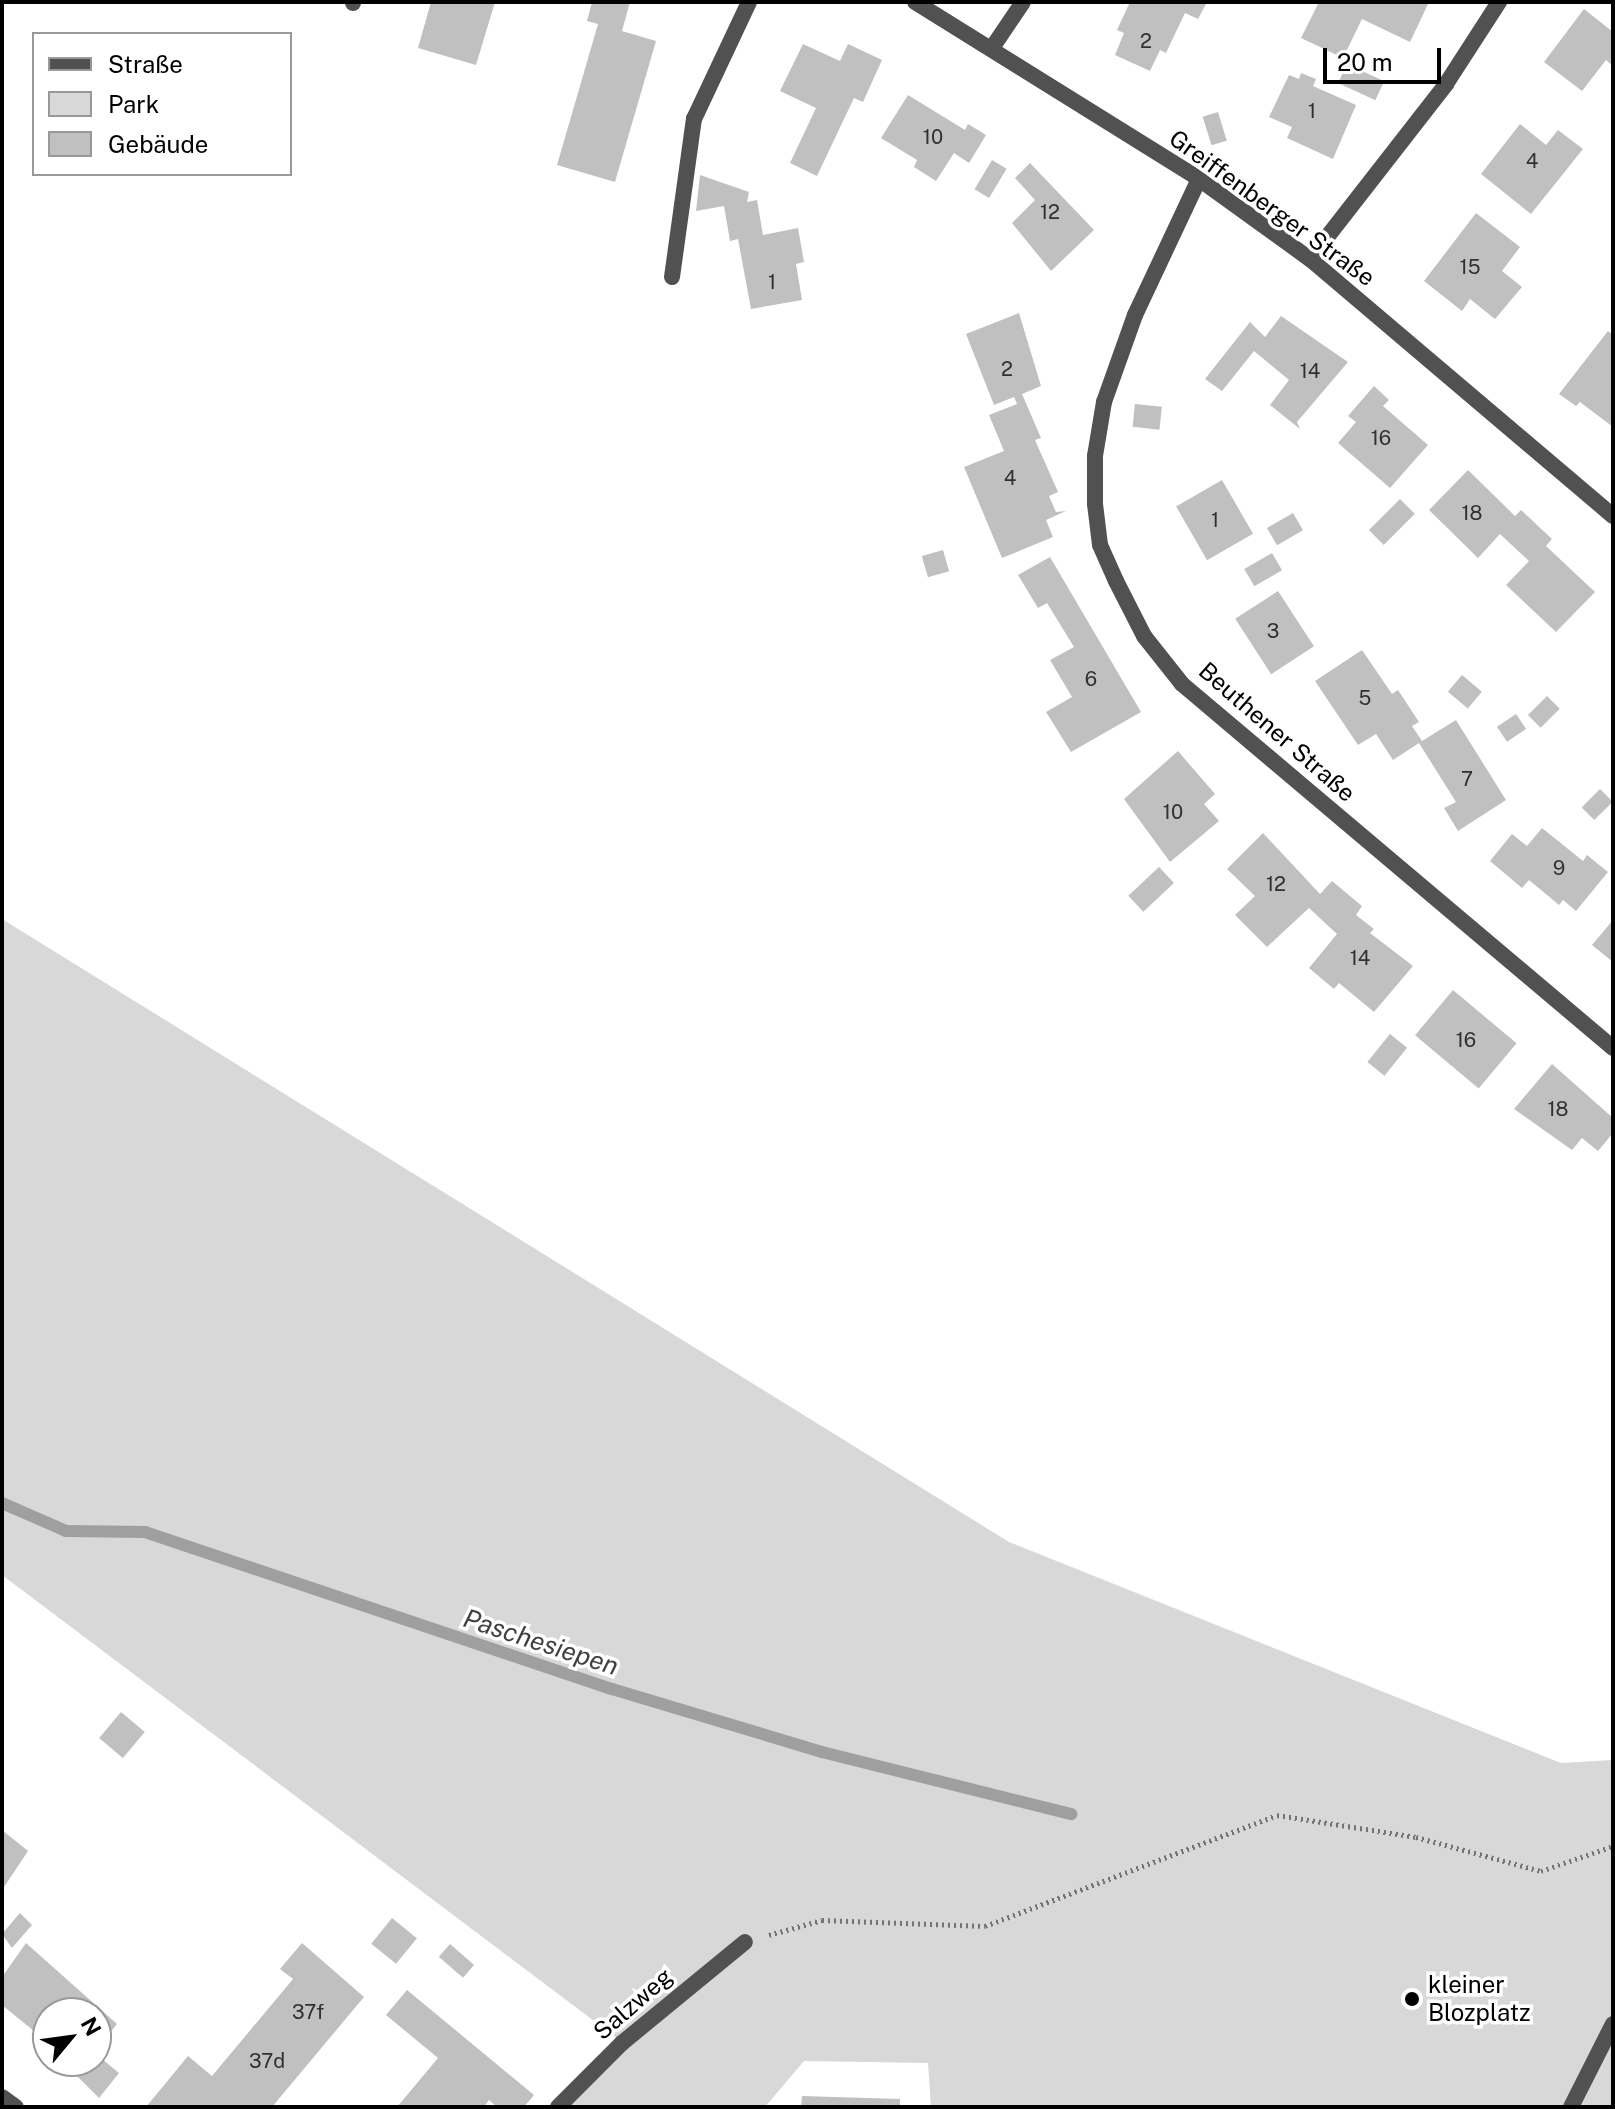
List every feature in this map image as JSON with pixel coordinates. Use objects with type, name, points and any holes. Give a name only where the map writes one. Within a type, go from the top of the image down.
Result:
[{"type":"street","points":[[672,277],[694,119],[749,2]]},
{"type":"street","name":"Greiffenberger Straße","points":[[915,2],[1199,179],[1310,259],[1613,516]]},
{"type":"street","points":[[992,48],[1023,2]]},
{"type":"street","points":[[1310,259],[1446,84],[1499,2]]},
{"type":"street","name":"Beuthener Straße","points":[[1199,179],[1135,315],[1104,402],[1095,456],[1095,504],[1100,545],[1116,581],[1144,636],[1182,684],[1613,1048]]},
{"type":"street","name":"Salzweg","points":[[558,2107],[622,2043],[745,1942]]},
{"type":"street","points":[[1571,2107],[1613,2024]]},
{"type":"street","points":[[2,2097],[16,2107]]},
{"type":"path","points":[[745,1942],[822,1920],[985,1926],[1277,1815],[1416,1837],[1541,1871],[1613,1846]]},
{"type":"green space","points":[[2,919],[1009,1542],[1561,1763],[1613,1760],[1613,2107],[931,2107],[928,2063],[804,2061],[765,2107],[558,2107],[622,2042],[2,1575]]},
{"type":"building","points":[[431,2],[495,2],[476,65],[418,48]]},
{"type":"building","points":[[592,2],[630,2],[622,31],[656,41],[615,182],[557,165],[598,24],[587,21]]},
{"type":"building","points":[[1130,2],[1207,2],[1198,19],[1185,13],[1166,53],[1160,50],[1150,71],[1115,55],[1124,33],[1117,30]]},
{"type":"building","points":[[1319,2],[1429,2],[1410,42],[1362,19],[1343,58],[1301,38]]},
{"type":"building","points":[[1584,9],[1613,32],[1613,66],[1606,60],[1582,91],[1544,62]]},
{"type":"building","points":[[803,44],[840,61],[848,44],[882,60],[863,102],[854,98],[817,176],[790,163],[816,108],[780,91]]},
{"type":"building","points":[[1347,64],[1384,81],[1375,100],[1338,83]]},
{"type":"building","points":[[1301,73],[1316,79],[1313,86],[1356,105],[1333,159],[1287,138],[1292,127],[1269,117],[1289,75],[1299,79]]},
{"type":"building","points":[[908,95],[965,130],[968,124],[986,135],[969,163],[954,153],[936,181],[914,167],[917,160],[881,138]]},
{"type":"building","points":[[1218,112],[1227,141],[1211,145],[1203,117]]},
{"type":"building","points":[[1520,124],[1546,145],[1558,130],[1583,149],[1531,214],[1481,174]]},
{"type":"building","points":[[992,160],[1007,169],[989,198],[974,189]]},
{"type":"building","points":[[1030,163],[1094,230],[1051,271],[1012,223],[1035,200],[1015,178]]},
{"type":"building","points":[[700,175],[749,192],[747,202],[757,200],[763,235],[798,228],[804,262],[796,264],[802,300],[751,309],[738,239],[730,241],[724,206],[696,211]]},
{"type":"building","points":[[1476,213],[1520,247],[1502,271],[1522,287],[1495,319],[1470,299],[1462,311],[1424,281]]},
{"type":"building","points":[[1019,313],[1041,386],[1022,394],[1041,438],[1035,440],[1058,492],[1049,496],[1056,512],[1066,511],[1046,520],[1053,537],[1002,558],[964,467],[1004,451],[989,415],[1017,404],[1014,397],[994,405],[966,334]]},
{"type":"building","points":[[1281,316],[1348,362],[1297,422],[1300,429],[1270,405],[1289,380],[1254,351],[1222,391],[1205,379],[1250,322],[1265,337]]},
{"type":"building","points":[[1608,331],[1613,335],[1613,427],[1580,402],[1576,406],[1559,394]]},
{"type":"building","points":[[1374,386],[1389,400],[1383,406],[1428,445],[1390,488],[1338,443],[1356,422],[1348,416]]},
{"type":"building","points":[[1135,404],[1162,407],[1159,430],[1133,427]]},
{"type":"building","points":[[1468,470],[1515,516],[1521,510],[1552,539],[1546,546],[1595,592],[1556,632],[1506,585],[1529,561],[1500,534],[1478,558],[1429,510]]},
{"type":"building","points":[[1222,480],[1253,534],[1207,560],[1176,506]]},
{"type":"building","points":[[1400,499],[1415,514],[1384,545],[1369,530]]},
{"type":"building","points":[[1293,513],[1303,530],[1277,545],[1267,528]]},
{"type":"building","points":[[943,550],[949,571],[928,577],[922,556]]},
{"type":"building","points":[[1272,553],[1282,570],[1254,586],[1244,569]]},
{"type":"building","points":[[1050,557],[1141,712],[1071,752],[1046,712],[1072,697],[1050,660],[1074,647],[1047,603],[1038,608],[1018,575]]},
{"type":"building","points":[[1278,591],[1314,646],[1271,674],[1235,619]]},
{"type":"building","points":[[1362,650],[1392,694],[1398,690],[1419,722],[1412,726],[1422,741],[1456,720],[1506,800],[1458,831],[1444,808],[1456,802],[1419,743],[1393,760],[1376,734],[1358,745],[1315,681]]},
{"type":"building","points":[[1462,675],[1482,692],[1468,709],[1448,692]]},
{"type":"building","points":[[1547,696],[1560,709],[1541,728],[1528,715]]},
{"type":"building","points":[[1516,714],[1526,729],[1507,742],[1497,727]]},
{"type":"building","points":[[1178,751],[1215,794],[1204,804],[1219,821],[1170,862],[1124,799]]},
{"type":"building","points":[[1600,789],[1613,802],[1594,820],[1582,807]]},
{"type":"building","points":[[1542,828],[1583,861],[1587,855],[1608,872],[1576,911],[1563,900],[1559,905],[1529,880],[1522,888],[1490,861],[1512,834],[1527,846]]},
{"type":"building","points":[[1263,833],[1320,894],[1332,881],[1362,906],[1356,915],[1374,929],[1370,933],[1413,966],[1374,1012],[1339,983],[1334,989],[1309,968],[1337,934],[1309,908],[1267,947],[1235,915],[1255,896],[1227,869]]},
{"type":"building","points":[[1159,867],[1174,883],[1143,912],[1128,896]]},
{"type":"building","points":[[1613,920],[1613,962],[1592,945]]},
{"type":"building","points":[[1453,990],[1517,1043],[1479,1089],[1415,1035]]},
{"type":"building","points":[[1390,1034],[1407,1048],[1384,1076],[1367,1062]]},
{"type":"building","points":[[1552,1064],[1613,1118],[1613,1133],[1598,1151],[1582,1138],[1572,1150],[1514,1109]]},
{"type":"building","points":[[121,1712],[145,1732],[123,1758],[99,1738]]},
{"type":"building","points":[[2,1830],[28,1851],[2,1890]]},
{"type":"building","points":[[20,1913],[32,1925],[12,1948],[2,1934]]},
{"type":"building","points":[[392,1918],[417,1938],[396,1964],[371,1944]]},
{"type":"building","points":[[26,1943],[87,1997],[32,1997],[32,2029],[2,2005],[2,1977]]},
{"type":"building","points":[[302,1943],[364,1997],[272,2107],[146,2107],[188,2056],[212,2076],[293,1979],[280,1969]]},
{"type":"building","points":[[450,1944],[474,1965],[463,1978],[439,1957]]},
{"type":"building","points":[[407,1990],[534,2095],[524,2107],[497,2107],[489,2100],[484,2107],[397,2107],[438,2058],[386,2015]]},
{"type":"building","points":[[112,2067],[119,2073],[99,2098],[78,2077],[112,2077]]},
{"type":"building","points":[[802,2096],[900,2099],[900,2107],[801,2107]]},
{"type":"waterway","name":"Paschesiepen","points":[[2,1503],[66,1531],[145,1532],[612,1689],[822,1752],[1071,1814]]},
{"type":"place","name":"kleiner Blozplatz","points":[[1412,1999]]}]
